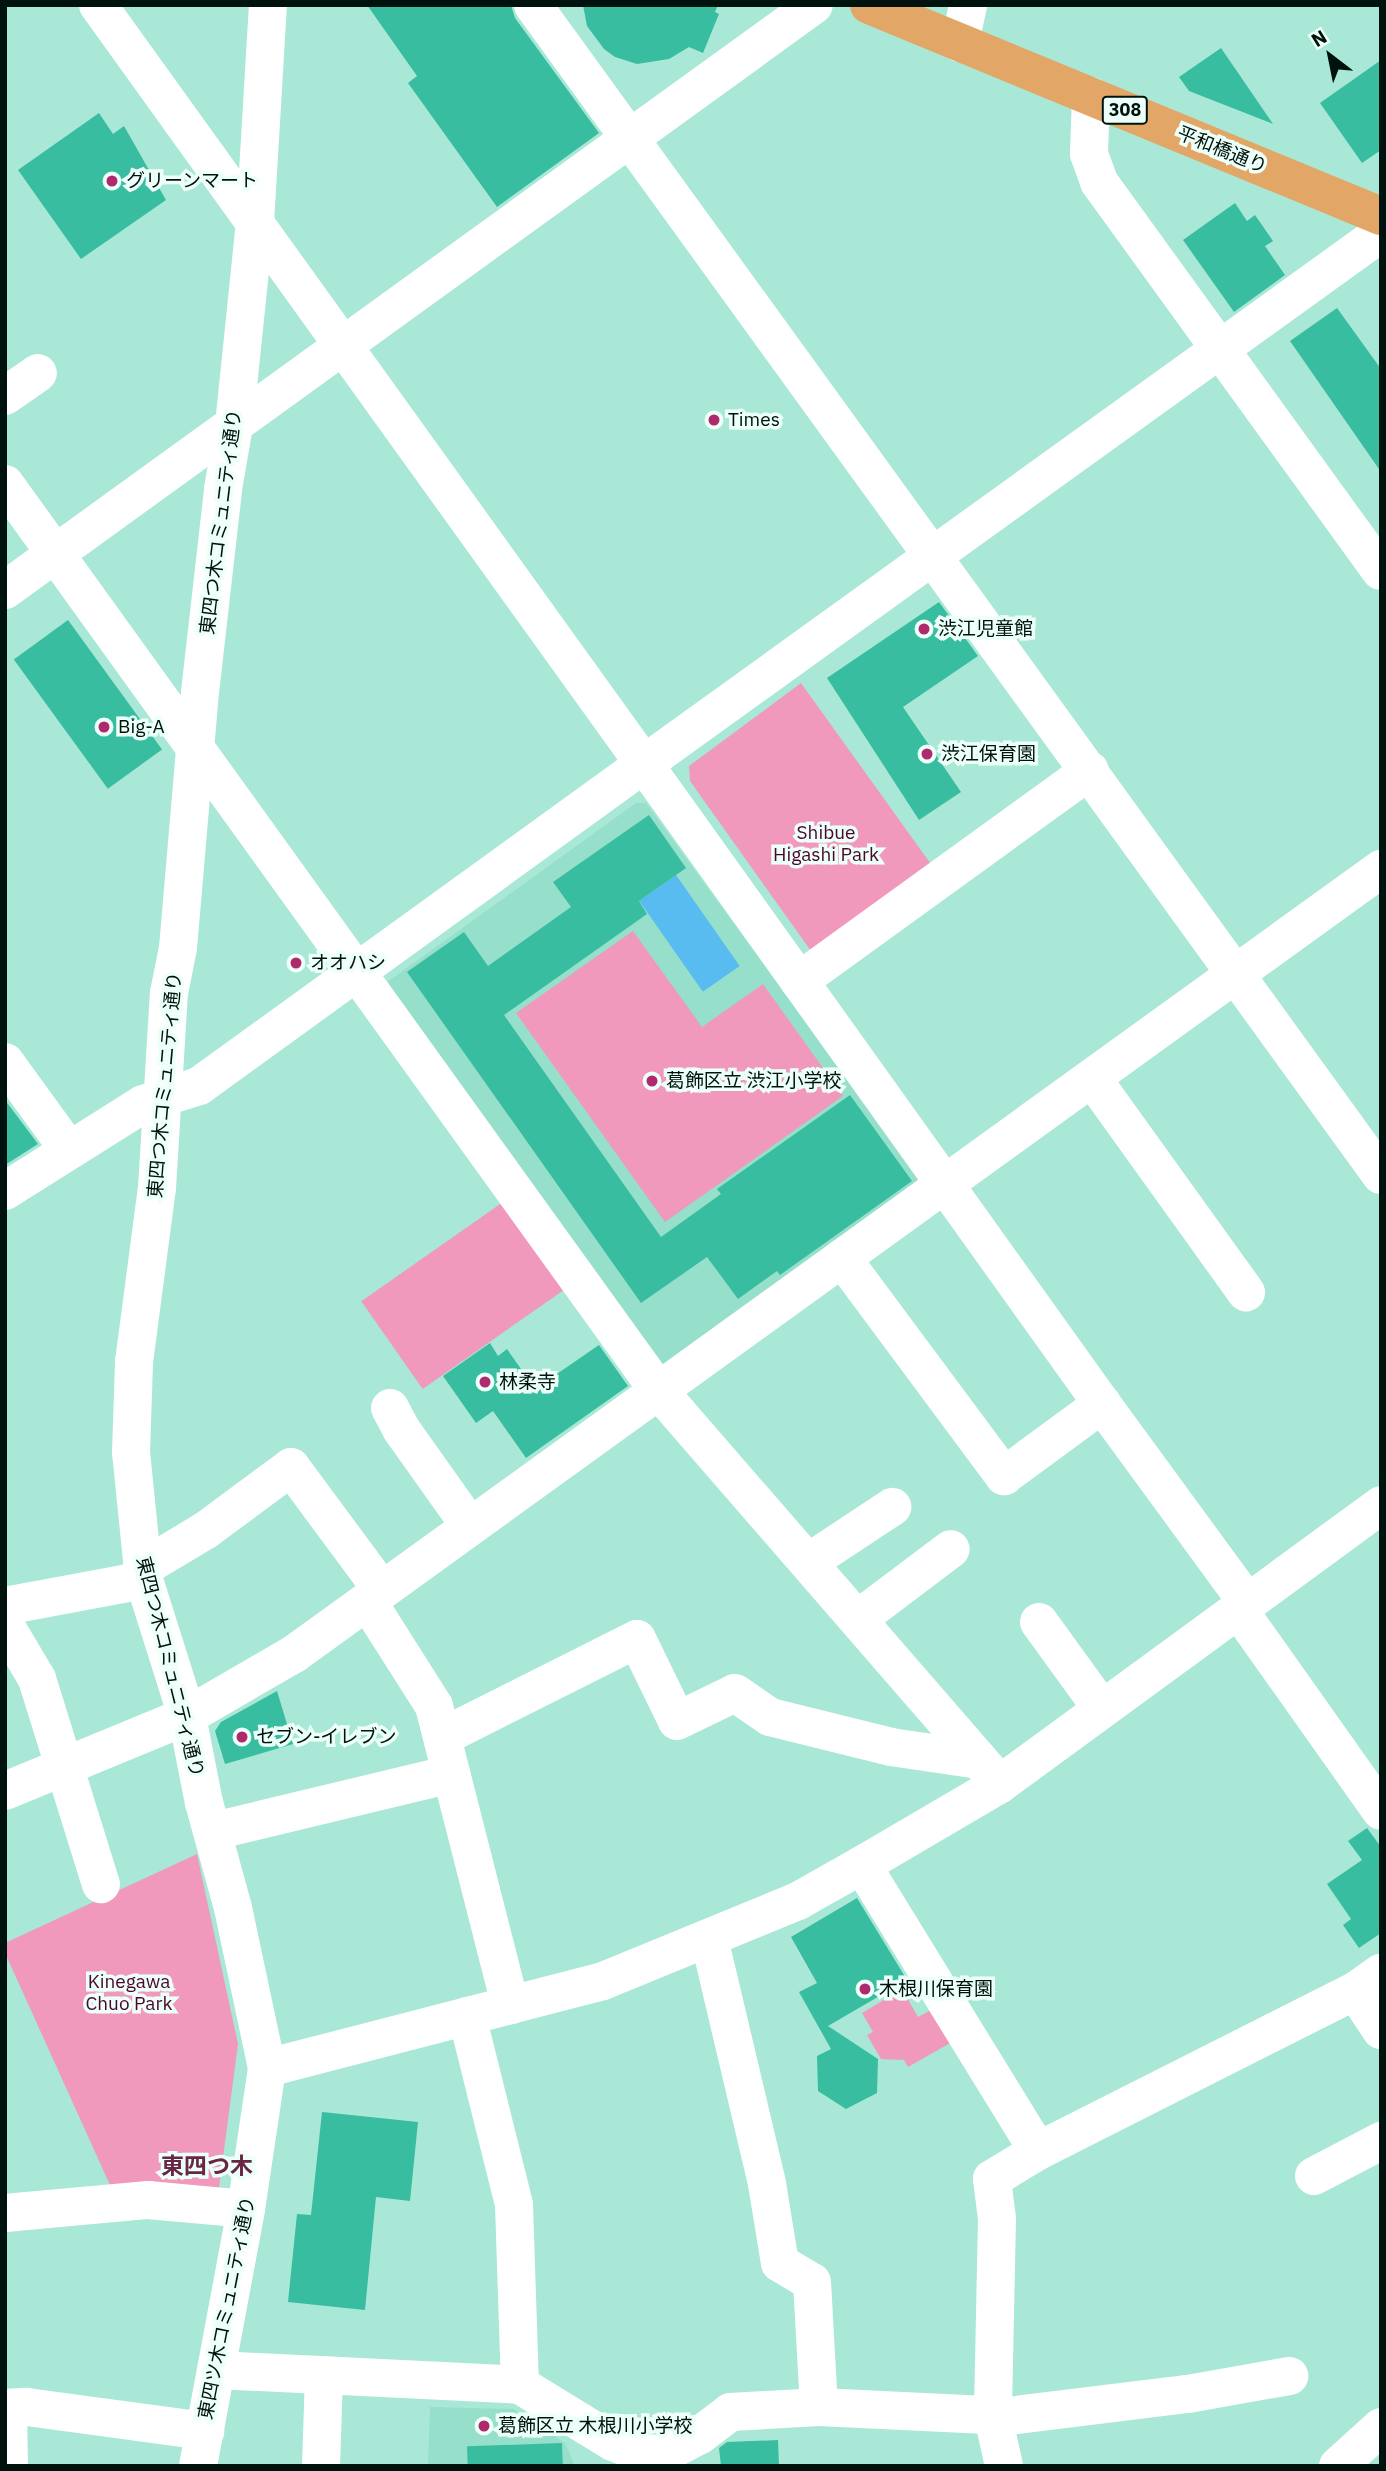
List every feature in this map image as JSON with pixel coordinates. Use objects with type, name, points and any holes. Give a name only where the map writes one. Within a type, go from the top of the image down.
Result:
[{"type":"main road","name":"平和橋通り","points":[[870,5],[1381,216]]},
{"type":"street","points":[[98,5],[946,1183],[1243,1605],[1378,1803]]},
{"type":"street","name":"東四つ木コミュニティ通り","points":[[267,2068],[257,2008],[246,1977],[214,1831],[204,1803],[187,1716],[143,1575],[131,1453],[134,1362],[157,1188],[169,993],[178,948],[211,590],[234,425],[254,223],[268,5]]},
{"type":"street","points":[[533,5],[1381,1175]]},
{"type":"street","points":[[5,590],[814,5]]},
{"type":"street","points":[[960,43],[968,5]]},
{"type":"street","points":[[1091,96],[1088,131],[1092,168],[1381,571]]},
{"type":"street","points":[[5,1191],[143,1104],[199,1086],[358,974],[644,764],[1381,233]]},
{"type":"street","points":[[5,396],[38,373]]},
{"type":"street","points":[[5,484],[658,1390],[990,1772]]},
{"type":"street","points":[[799,981],[1090,770]]},
{"type":"street","points":[[5,1791],[187,1716],[294,1654],[1381,869]]},
{"type":"street","points":[[5,1062],[69,1150]]},
{"type":"street","points":[[1092,1078],[1246,1292]]},
{"type":"street","points":[[842,1258],[1004,1476],[1102,1404]]},
{"type":"street","points":[[390,1408],[401,1429],[470,1526]]},
{"type":"street","points":[[5,1606],[143,1575],[291,1467],[375,1596],[434,1706],[444,1736],[510,2005]]},
{"type":"street","points":[[267,2068],[603,1980],[798,1901],[862,1865],[990,1772],[1102,1710],[1381,1505]]},
{"type":"street","points":[[809,1562],[892,1507]]},
{"type":"street","points":[[858,1619],[951,1549]]},
{"type":"street","points":[[1039,1622],[1102,1710]]},
{"type":"street","points":[[5,1625],[37,1679],[101,1884]]},
{"type":"street","points":[[444,1736],[637,1639],[677,1721],[735,1693],[771,1717],[990,1772]]},
{"type":"street","points":[[214,1831],[452,1774]]},
{"type":"street","points":[[862,1865],[1038,2151]]},
{"type":"street","points":[[709,1938],[767,2184],[780,2263],[811,2282],[819,2407]]},
{"type":"street","points":[[1004,2466],[993,2416],[997,2219],[992,2179],[1038,2151],[1368,1982],[1381,2030]]},
{"type":"street","points":[[467,2016],[514,2205],[520,2385]]},
{"type":"street","name":"東四ツ木コミュニティ通り","points":[[201,2448],[246,2209],[267,2068]]},
{"type":"street","points":[[1314,2176],[1381,2141]]},
{"type":"street","points":[[5,2213],[148,2200],[246,2209]]},
{"type":"street","points":[[217,2370],[520,2385],[613,2442],[642,2454],[666,2453],[700,2435],[730,2412],[819,2407],[993,2416],[1188,2394],[1289,2376]]},
{"type":"street","points":[[321,2466],[324,2375]]},
{"type":"street","points":[[9,2466],[7,2408],[27,2407],[201,2448]]},
{"type":"street","points":[[1338,2466],[1381,2427]]},
{"type":"shaded area","name":"葛飾区立 渋江小学校","points":[[636,803],[646,803],[920,1180],[661,1370],[386,983]]},
{"type":"shaded area","name":"葛飾区立 木根川小学校","points":[[430,2407],[513,2409],[565,2443],[575,2466],[428,2466]]},
{"type":"green space","name":"Shibue Higashi Park","points":[[801,683],[933,867],[811,951],[690,781],[689,766]]},
{"type":"green space","points":[[633,931],[702,1027],[763,984],[843,1096],[665,1222],[516,1013]]},
{"type":"green space","points":[[503,1202],[564,1290],[423,1389],[361,1301]]},
{"type":"green space","name":"Kinegawa Chuo Park","points":[[197,1854],[238,2044],[219,2188],[110,2185],[5,1953],[5,1943]]},
{"type":"green space","points":[[902,1989],[918,2017],[933,2009],[952,2042],[908,2067],[904,2060],[881,2059],[867,2035],[873,2032],[862,2013]]},
{"type":"water","points":[[676,875],[740,966],[703,992],[639,901]]},
{"type":"building","points":[[367,5],[511,5],[515,18],[599,133],[497,207],[408,83],[417,76]]},
{"type":"building","points":[[583,5],[718,5],[715,12],[719,14],[703,53],[689,47],[669,59],[637,64],[615,57],[604,49],[587,26]]},
{"type":"building","points":[[1221,48],[1273,124],[1189,91],[1179,77]]},
{"type":"building","points":[[1381,60],[1381,150],[1362,163],[1320,103]]},
{"type":"building","points":[[99,113],[113,134],[124,126],[166,200],[81,259],[18,170]]},
{"type":"building","points":[[1235,203],[1247,221],[1255,215],[1273,241],[1265,246],[1285,275],[1234,312],[1183,240]]},
{"type":"building","points":[[1337,308],[1381,369],[1381,472],[1290,341]]},
{"type":"building","points":[[939,602],[978,656],[903,707],[961,792],[919,820],[827,678]]},
{"type":"building","points":[[68,620],[162,749],[108,789],[14,659]]},
{"type":"building","points":[[649,815],[686,868],[639,901],[647,914],[504,1015],[661,1237],[721,1194],[717,1189],[850,1095],[912,1181],[780,1275],[777,1271],[738,1299],[707,1257],[641,1303],[407,972],[464,932],[488,966],[571,907],[553,882]]},
{"type":"building","points":[[5,1100],[38,1144],[5,1165]]},
{"type":"building","points":[[490,1343],[498,1356],[507,1349],[535,1389],[599,1345],[628,1386],[526,1458],[493,1411],[476,1423],[443,1376]]},
{"type":"building","points":[[277,1691],[293,1744],[225,1764],[215,1731],[221,1722]]},
{"type":"building","points":[[1367,1828],[1381,1847],[1381,1933],[1359,1948],[1343,1925],[1351,1919],[1327,1884],[1362,1860],[1348,1841]]},
{"type":"building","points":[[857,1898],[907,1980],[828,2026],[878,2059],[877,2093],[846,2109],[818,2091],[817,2056],[831,2049],[799,1992],[817,1983],[791,1937]]},
{"type":"building","points":[[322,2112],[418,2122],[410,2201],[376,2197],[365,2310],[288,2302],[297,2214],[311,2215]]},
{"type":"building","points":[[778,2440],[779,2466],[721,2466],[719,2448],[727,2442]]},
{"type":"building","points":[[562,2443],[563,2466],[468,2466],[467,2446]]},
{"type":"place","name":"グリーンマート","points":[[112,181]]},
{"type":"place","name":"Times","points":[[714,420]]},
{"type":"place","name":"渋江児童館","points":[[924,629]]},
{"type":"place","name":"Big-A","points":[[104,727]]},
{"type":"place","name":"渋江保育園","points":[[927,754]]},
{"type":"place","name":"オオハシ","points":[[296,963]]},
{"type":"place","name":"葛飾区立 渋江小学校","points":[[652,1081]]},
{"type":"place","name":"林柔寺","points":[[485,1382]]},
{"type":"place","name":"セブン-イレブン","points":[[242,1737]]},
{"type":"place","name":"木根川保育園","points":[[865,1989]]},
{"type":"place","name":"葛飾区立 木根川小学校","points":[[484,2426]]},
{"type":"district","name":"東四つ木","points":[[207,2165]]}]
